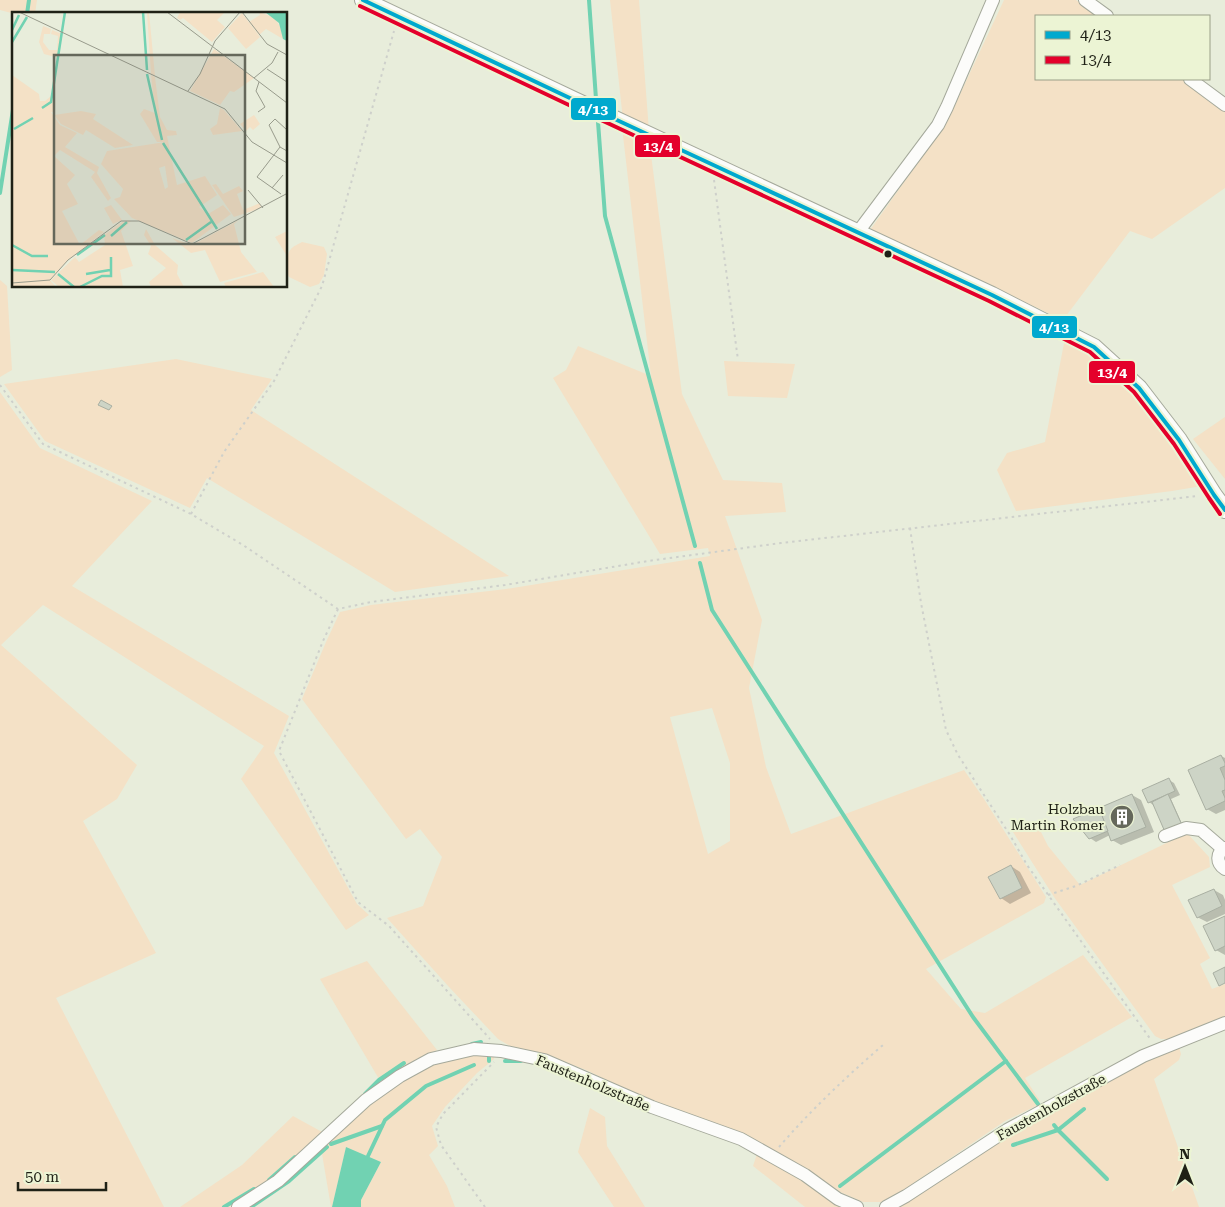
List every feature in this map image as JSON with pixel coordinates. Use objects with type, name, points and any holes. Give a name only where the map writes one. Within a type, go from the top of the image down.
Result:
[{"type":"main road","points":[[363,0],[1023,310],[1094,347],[1139,388],[1179,440],[1225,510]]},
{"type":"street","points":[[858,232],[938,125],[993,0]]},
{"type":"street","points":[[1085,0],[1106,15]]},
{"type":"street","points":[[1191,80],[1225,105]]},
{"type":"street","points":[[1165,836],[1186,828],[1201,830],[1224,848],[1219,854],[1218,860],[1225,869]]},
{"type":"street","name":"Faustenholzstraße","points":[[886,1207],[1007,1130],[1144,1056],[1225,1023]]},
{"type":"street","name":"Faustenholzstraße","points":[[238,1207],[278,1182],[366,1100],[400,1076],[432,1059],[474,1049],[501,1051],[544,1060],[652,1107],[741,1139],[805,1175],[838,1199],[857,1207]]},
{"type":"path","points":[[191,514],[224,452],[274,381],[322,286],[398,17]]},
{"type":"path","points":[[712,165],[738,360]]},
{"type":"path","points":[[0,385],[43,444],[191,514],[243,545],[338,609],[370,602],[506,585],[648,561],[781,543],[1214,495]]},
{"type":"path","points":[[910,528],[921,603],[946,730],[958,755],[1048,896],[1151,1040],[1164,1048]]},
{"type":"path","points":[[338,609],[278,751],[358,902],[390,926],[501,1051]]},
{"type":"path","points":[[1048,896],[1076,886],[1120,865]]},
{"type":"path","points":[[771,1156],[810,1113],[883,1045]]},
{"type":"path","points":[[485,1207],[441,1145],[436,1127],[442,1114],[489,1067]]},
{"type":"shaded area","points":[[0,0],[37,0],[35,12],[12,13],[0,10]]},
{"type":"shaded area","points":[[610,0],[639,0],[649,131],[623,120]]},
{"type":"shaded area","points":[[1004,0],[1076,0],[1098,15],[1035,15],[1035,80],[1183,80],[1225,111],[1225,188],[1152,239],[1130,231],[1063,320],[870,230],[947,122]]},
{"type":"shaded area","points":[[622,127],[649,139],[682,394],[723,480],[782,483],[786,512],[725,516],[762,620],[749,688],[766,767],[791,834],[964,770],[1046,897],[1044,903],[926,969],[961,1009],[985,1013],[1083,955],[1132,1017],[1025,1078],[1040,1101],[1038,1105],[1005,1121],[902,1191],[881,1202],[863,1202],[840,1192],[807,1169],[652,1102],[586,1070],[544,1054],[510,1046],[498,1039],[387,918],[423,906],[442,857],[420,829],[406,839],[302,699],[340,612],[371,605],[506,589],[710,556],[708,548],[660,554],[553,378],[566,370],[578,346],[651,376]],"holes":[[[712,708],[730,763],[730,841],[708,854],[670,717]]]},
{"type":"shaded area","points":[[302,242],[324,247],[327,254],[324,275],[319,284],[310,287],[289,277],[288,255],[293,247]]},
{"type":"shaded area","points":[[0,280],[7,286],[12,370],[0,377]]},
{"type":"shaded area","points":[[1065,338],[1091,352],[1137,392],[1202,486],[1016,511],[997,470],[1007,453],[1045,442]]},
{"type":"shaded area","points":[[176,359],[272,379],[251,410],[509,576],[395,592],[207,478],[190,508],[45,441],[4,384]]},
{"type":"shaded area","points":[[724,361],[795,364],[787,398],[728,396]]},
{"type":"shaded area","points":[[0,392],[40,448],[152,501],[72,586],[289,716],[274,753],[357,904],[369,915],[346,930],[241,779],[264,746],[43,605],[1,645],[137,765],[117,799],[83,821],[156,953],[56,998],[164,1207],[0,1207]]},
{"type":"shaded area","points":[[1225,417],[1225,479],[1193,439]]},
{"type":"shaded area","points":[[1036,822],[1048,846],[1080,885],[1187,833],[1209,857],[1210,867],[1172,885],[1210,958],[1200,964],[1212,989],[1225,984],[1225,1016],[1171,1039],[1161,1039],[1155,1036],[1054,897],[1013,832]]},
{"type":"shaded area","points":[[367,961],[437,1050],[379,1079],[320,979]]},
{"type":"shaded area","points":[[1179,1047],[1181,1054],[1179,1060],[1154,1079],[1199,1207],[896,1207],[1047,1113],[1147,1058]]},
{"type":"shaded area","points":[[470,1055],[494,1055],[494,1059],[477,1073],[445,1107],[432,1126],[438,1146],[429,1155],[447,1186],[455,1207],[361,1207],[361,1200],[381,1162],[346,1148],[331,1207],[321,1148],[376,1097],[434,1064]]},
{"type":"shaded area","points":[[590,1108],[605,1117],[607,1146],[645,1207],[614,1207],[578,1152]]},
{"type":"shaded area","points":[[293,1116],[324,1133],[275,1178],[229,1207],[180,1207],[242,1165]]},
{"type":"shaded area","points":[[346,1147],[381,1162],[361,1200],[361,1207],[332,1207]]},
{"type":"shaded area","points":[[757,1154],[801,1179],[843,1207],[805,1207],[753,1166]]},
{"type":"building","points":[[101,400],[112,406],[109,410],[98,405]]},
{"type":"building","points":[[1221,755],[1225,763],[1225,766],[1220,768],[1225,780],[1225,790],[1222,791],[1225,801],[1206,810],[1188,770]]},
{"type":"building","points":[[1169,778],[1175,791],[1148,803],[1142,790]]},
{"type":"building","name":"Holzbau Martin Romer","points":[[1132,794],[1146,827],[1111,841],[1099,808]]},
{"type":"building","points":[[1168,794],[1182,825],[1165,832],[1152,802]]},
{"type":"building","points":[[1099,808],[1108,831],[1089,839],[1073,819]]},
{"type":"building","points":[[1011,865],[1022,888],[1000,899],[988,877]]},
{"type":"building","points":[[1214,889],[1222,906],[1197,918],[1188,900]]},
{"type":"building","points":[[1225,916],[1225,946],[1215,951],[1203,926]]},
{"type":"building","points":[[1225,967],[1225,983],[1219,986],[1213,973]]},
{"type":"waterway","points":[[27,12],[29,0]]},
{"type":"waterway","points":[[589,0],[596,99]]},
{"type":"waterway","points":[[0,193],[12,116]]},
{"type":"waterway","points":[[598,122],[605,216],[695,546]]},
{"type":"waterway","points":[[700,563],[712,610],[973,1017],[1041,1108]]},
{"type":"waterway","points":[[472,1044],[481,1042]]},
{"type":"waterway","points":[[489,1056],[489,1061]]},
{"type":"waterway","points":[[505,1061],[521,1061]]},
{"type":"waterway","points":[[840,1186],[1006,1061]]},
{"type":"waterway","points":[[365,1094],[379,1080],[404,1063]]},
{"type":"waterway","points":[[368,1156],[385,1120],[426,1086],[474,1065]]},
{"type":"waterway","points":[[1013,1145],[1058,1130],[1084,1109]]},
{"type":"waterway","points":[[1054,1125],[1107,1179]]},
{"type":"waterway","points":[[331,1144],[382,1126]]},
{"type":"waterway","points":[[251,1207],[289,1181],[327,1147]]},
{"type":"waterway","points":[[269,1180],[295,1157]]},
{"type":"waterway","points":[[224,1207],[254,1189]]},
{"type":"transit line","name":"4/13","points":[[363,0],[992,295],[1094,347],[1139,388],[1179,440],[1225,510]]},
{"type":"transit line","name":"13/4","points":[[360,6],[989,301],[1090,352],[1134,392],[1174,444],[1220,514]]},
{"type":"place","name":"Holzbau Martin Romer","points":[[1122,817]]}]
